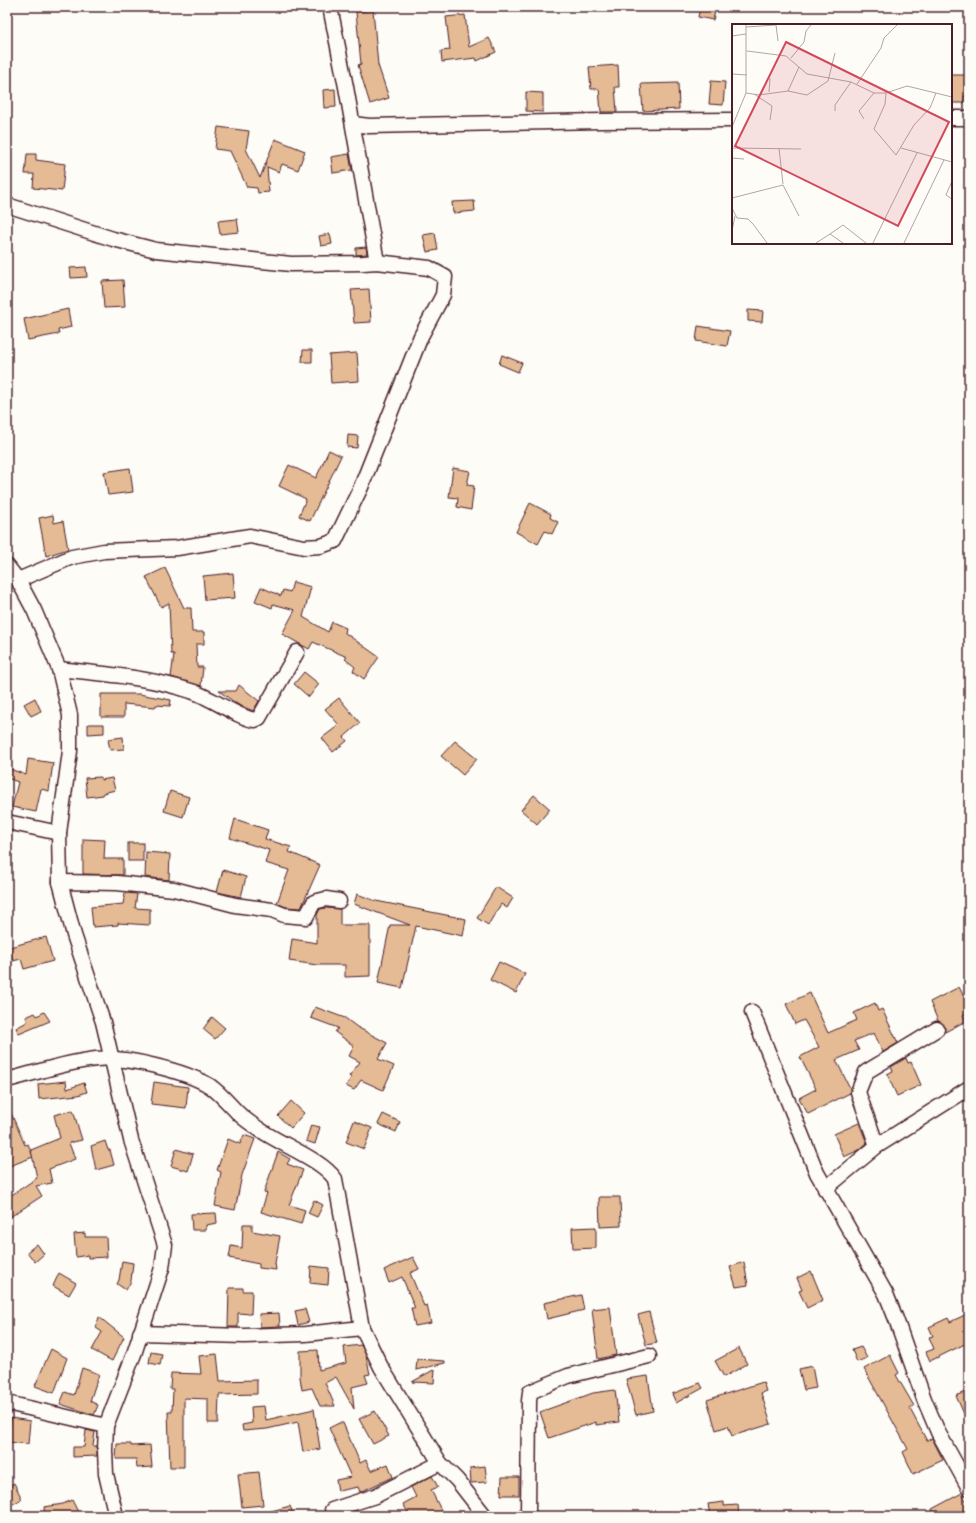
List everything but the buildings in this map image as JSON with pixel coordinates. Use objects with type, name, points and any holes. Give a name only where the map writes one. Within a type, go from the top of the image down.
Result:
[{"type":"street","points":[[330,7],[353,124],[376,262]]},
{"type":"street","points":[[952,118],[969,118]]},
{"type":"street","points":[[353,124],[369,126],[732,120]]},
{"type":"street","points":[[7,205],[106,237],[156,250],[291,264],[376,262],[429,268],[445,278],[443,295],[421,336],[361,487],[335,541],[321,546],[304,547],[250,536],[177,548],[104,551],[72,557],[18,580]]},
{"type":"street","points":[[7,566],[18,580],[34,610],[59,669],[70,715],[71,736],[66,792],[59,832],[60,882],[74,935],[103,1022],[110,1060],[131,1140],[165,1245],[162,1268],[134,1354],[106,1426],[106,1474],[116,1516]]},
{"type":"street","points":[[59,669],[146,679],[178,687],[203,695],[255,720],[259,718],[297,652]]},
{"type":"street","points":[[7,822],[59,832]]},
{"type":"street","points":[[60,882],[117,883],[174,889],[226,903],[272,910],[284,915],[297,917],[306,917],[314,902],[326,898],[339,900]]},
{"type":"street","points":[[752,1012],[810,1158],[825,1189],[886,1294],[926,1405],[938,1432],[969,1488]]},
{"type":"street","points":[[877,1146],[858,1092],[866,1072],[937,1029]]},
{"type":"street","points":[[7,1080],[65,1064],[97,1059],[141,1063],[172,1070],[210,1086],[246,1120],[265,1133],[325,1167],[336,1179],[362,1328],[381,1367],[440,1463],[457,1480],[485,1516]]},
{"type":"street","points":[[825,1189],[877,1146],[969,1088]]},
{"type":"street","points":[[140,1333],[244,1336],[305,1334],[362,1328]]},
{"type":"street","points":[[528,1516],[530,1392],[568,1376],[649,1356]]},
{"type":"street","points":[[7,1403],[106,1426]]},
{"type":"street","points":[[332,1510],[375,1496],[440,1463]]}]
